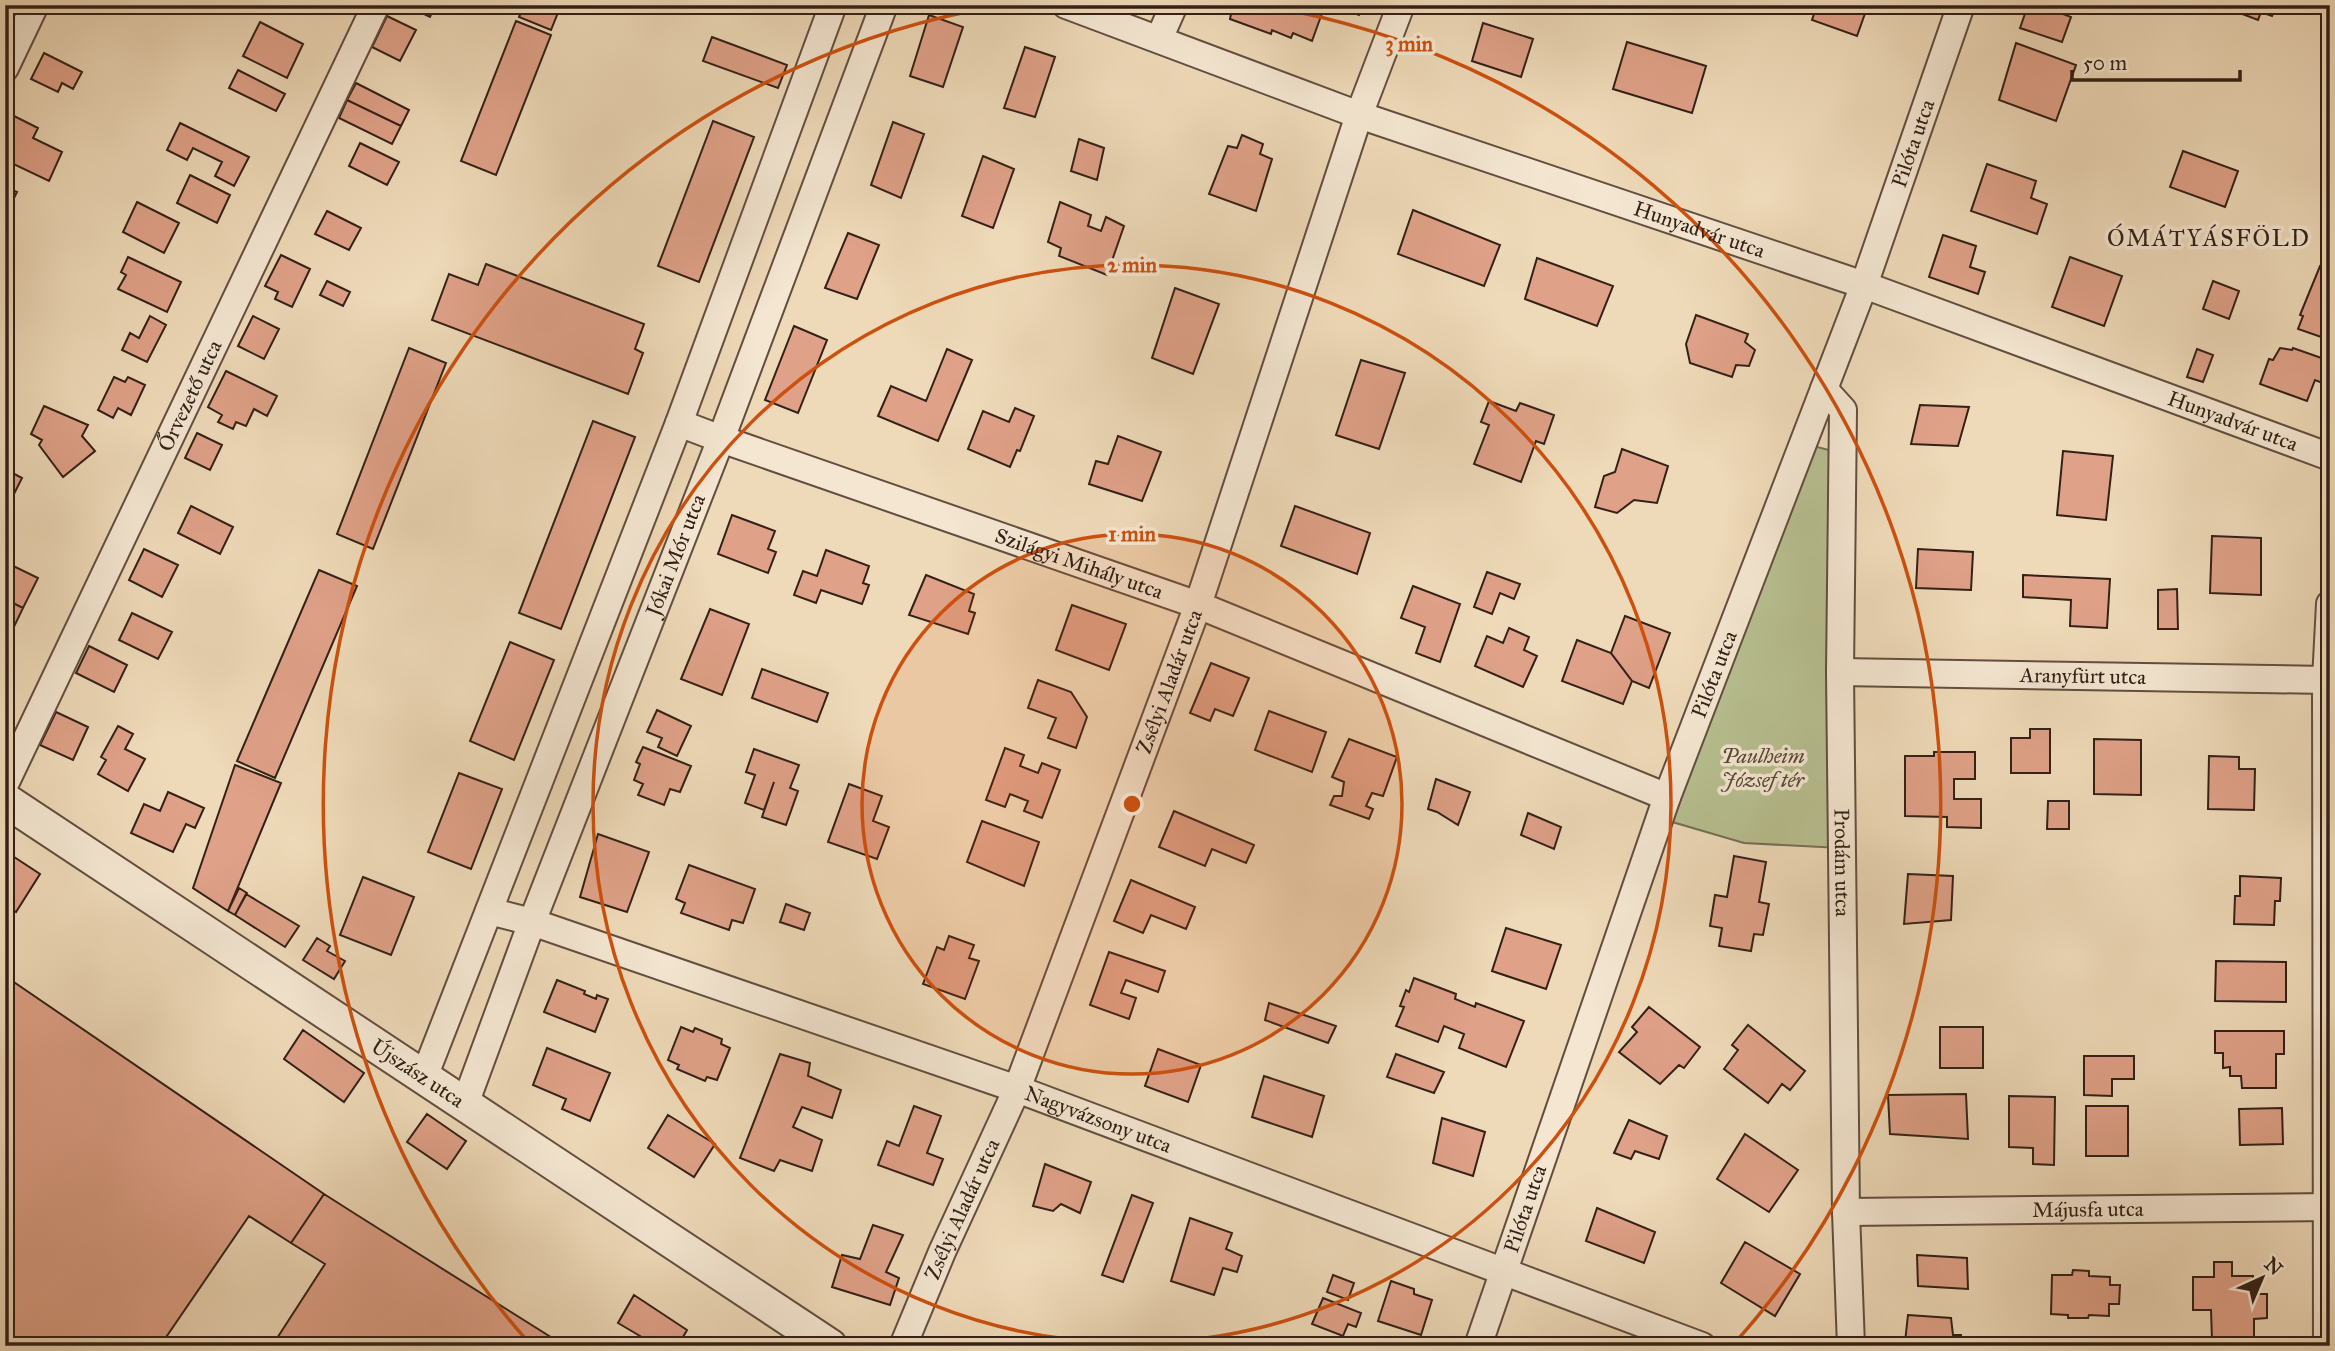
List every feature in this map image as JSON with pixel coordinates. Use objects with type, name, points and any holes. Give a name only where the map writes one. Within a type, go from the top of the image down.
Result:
[{"type":"street","points":[[5,68],[36,5]]},
{"type":"street","name":"Őrvezető utca","points":[[5,784],[376,5]]},
{"type":"street","points":[[424,1077],[679,423],[833,5]]},
{"type":"street","name":"Jókai Mór utca","points":[[465,1104],[532,922],[721,439],[884,5]]},
{"type":"street","name":"Hunyadvár utca","points":[[1066,5],[1359,115],[1864,285],[2330,457]]},
{"type":"street","points":[[1159,39],[1174,5]]},
{"type":"street","name":"Zsélyi Aladár utca","points":[[903,1346],[942,1252],[1017,1089],[1198,605],[1359,115],[1401,5]]},
{"type":"street","name":"Pilóta utca","points":[[1478,1346],[1667,797],[1864,285],[1961,5]]},
{"type":"street","name":"Prodám utca","points":[[1824,389],[1843,410],[1840,672],[1846,1212],[1852,1346]]},
{"type":"street","name":"Szilágyi Mihály utca","points":[[679,423],[1198,605],[1667,797]]},
{"type":"street","points":[[2327,1346],[2326,680],[2330,604]]},
{"type":"street","name":"Aranyfürt utca","points":[[1840,672],[2326,680]]},
{"type":"street","name":"Újszász utca","points":[[5,800],[830,1346]]},
{"type":"street","name":"Nagyvázsony utca","points":[[489,911],[532,922],[1017,1089],[1702,1346]]},
{"type":"street","name":"Májusfa utca","points":[[1846,1212],[2328,1207]]},
{"type":"green space","name":"Paulheim József tér","points":[[1809,445],[1837,452],[1840,848],[1744,843],[1662,819]]},
{"type":"building","points":[[405,5],[435,5],[430,17]]},
{"type":"building","points":[[524,5],[561,5],[551,30],[519,17]]},
{"type":"building","points":[[1325,5],[1312,41],[1293,33],[1291,38],[1272,30],[1271,34],[1230,19],[1231,14],[1210,6]]},
{"type":"building","points":[[1333,5],[1363,5],[1359,15]]},
{"type":"building","points":[[1817,5],[1868,5],[1857,36],[1812,20]]},
{"type":"building","points":[[2028,5],[2040,5],[2071,17],[2062,42],[2020,28]]},
{"type":"building","points":[[2224,5],[2276,5],[2272,16],[2261,12],[2258,20]]},
{"type":"building","points":[[929,15],[963,27],[943,87],[910,76]]},
{"type":"building","points":[[387,16],[416,30],[400,61],[372,47]]},
{"type":"building","points":[[516,21],[551,35],[496,175],[461,161]]},
{"type":"building","points":[[260,22],[303,44],[287,78],[243,56]]},
{"type":"building","points":[[1483,23],[1533,39],[1521,77],[1472,61]]},
{"type":"building","points":[[712,37],[787,65],[778,88],[703,61]]},
{"type":"building","points":[[1627,42],[1706,66],[1692,113],[1613,89]]},
{"type":"building","points":[[2016,43],[2076,65],[2056,121],[1999,100]]},
{"type":"building","points":[[1025,47],[1055,57],[1035,117],[1004,108]]},
{"type":"building","points":[[44,53],[82,72],[73,89],[62,83],[58,92],[31,79]]},
{"type":"building","points":[[238,70],[285,94],[276,111],[229,88]]},
{"type":"building","points":[[356,83],[409,110],[401,126],[347,100]]},
{"type":"building","points":[[347,100],[401,126],[392,144],[339,118]]},
{"type":"building","points":[[10,114],[38,128],[33,138],[62,152],[49,181],[5,160],[8,148],[5,147],[5,125]]},
{"type":"building","points":[[713,121],[754,137],[699,282],[658,266]]},
{"type":"building","points":[[893,122],[924,134],[901,198],[871,185]]},
{"type":"building","points":[[180,123],[249,157],[234,186],[215,176],[222,162],[193,148],[187,160],[167,150]]},
{"type":"building","points":[[1242,135],[1263,144],[1260,154],[1272,159],[1256,211],[1209,194],[1228,146],[1237,148]]},
{"type":"building","points":[[1079,139],[1104,148],[1097,180],[1071,171]]},
{"type":"building","points":[[360,143],[399,162],[387,185],[349,166]]},
{"type":"building","points":[[2183,151],[2238,171],[2225,207],[2170,187]]},
{"type":"building","points":[[983,156],[1014,169],[993,228],[962,216]]},
{"type":"building","points":[[1987,164],[2036,181],[2031,198],[2047,204],[2037,234],[1971,211]]},
{"type":"building","points":[[190,175],[230,195],[217,223],[177,203]]},
{"type":"building","points":[[5,187],[17,192],[5,216]]},
{"type":"building","points":[[137,202],[179,223],[164,253],[123,232]]},
{"type":"building","points":[[1060,202],[1091,215],[1088,226],[1101,231],[1106,217],[1124,226],[1107,275],[1059,256],[1061,248],[1048,242]]},
{"type":"building","points":[[1413,210],[1500,245],[1484,286],[1398,254]]},
{"type":"building","points":[[327,211],[361,228],[349,250],[315,234]]},
{"type":"building","points":[[848,233],[879,245],[857,299],[825,288]]},
{"type":"building","points":[[1943,235],[1976,246],[1970,267],[1985,272],[1978,294],[1929,277]]},
{"type":"building","points":[[281,255],[310,269],[292,307],[275,299],[278,292],[265,286]]},
{"type":"building","points":[[128,257],[181,282],[167,312],[118,289],[126,275],[121,272]]},
{"type":"building","points":[[2070,257],[2122,276],[2104,326],[2052,307]]},
{"type":"building","points":[[1537,258],[1613,286],[1597,326],[1525,299]]},
{"type":"building","points":[[486,264],[644,324],[635,349],[643,353],[628,394],[432,320],[449,274],[478,285]]},
{"type":"building","points":[[2320,266],[2330,270],[2330,340],[2298,329],[2303,316],[2300,315]]},
{"type":"building","points":[[327,281],[350,292],[343,306],[320,295]]},
{"type":"building","points":[[2213,281],[2239,291],[2229,319],[2203,309]]},
{"type":"building","points":[[1175,288],[1219,304],[1193,374],[1152,358]]},
{"type":"building","points":[[1696,315],[1748,334],[1745,342],[1755,350],[1749,366],[1736,365],[1732,377],[1690,363],[1686,344]]},
{"type":"building","points":[[150,316],[166,325],[147,362],[122,350],[130,333],[139,338]]},
{"type":"building","points":[[253,316],[279,329],[264,359],[238,346]]},
{"type":"building","points":[[794,326],[827,340],[798,413],[765,400]]},
{"type":"building","points":[[409,348],[446,363],[373,549],[337,534]]},
{"type":"building","points":[[2280,348],[2293,348],[2330,361],[2325,384],[2315,380],[2307,401],[2260,384],[2269,359],[2273,360]]},
{"type":"building","points":[[947,349],[972,360],[938,441],[878,416],[891,386],[926,401]]},
{"type":"building","points":[[2197,349],[2213,355],[2203,382],[2187,377]]},
{"type":"building","points":[[1361,360],[1405,373],[1379,449],[1336,435]]},
{"type":"building","points":[[226,371],[277,396],[267,416],[254,409],[246,426],[236,422],[233,429],[218,422],[222,415],[208,407]]},
{"type":"building","points":[[114,377],[125,382],[128,377],[145,385],[131,415],[118,408],[113,418],[98,410]]},
{"type":"building","points":[[1489,401],[1516,411],[1520,403],[1554,415],[1544,444],[1536,441],[1521,482],[1474,464],[1489,425],[1481,422]]},
{"type":"building","points":[[1920,405],[1969,407],[1958,446],[1911,444]]},
{"type":"building","points":[[44,406],[88,425],[82,436],[95,451],[63,477],[39,445],[42,440],[31,434]]},
{"type":"building","points":[[1015,408],[1034,416],[1020,451],[1017,450],[1010,467],[968,449],[983,411],[1009,422]]},
{"type":"building","points":[[593,421],[635,437],[561,629],[519,613]]},
{"type":"building","points":[[197,433],[222,445],[210,470],[185,458]]},
{"type":"building","points":[[1118,436],[1161,452],[1142,501],[1089,484],[1096,461],[1108,464]]},
{"type":"building","points":[[1622,449],[1668,466],[1657,503],[1634,500],[1617,513],[1595,507],[1604,476],[1615,472]]},
{"type":"building","points":[[2063,451],[2113,456],[2106,520],[2057,515]]},
{"type":"building","points":[[5,469],[22,478],[10,502],[5,500]]},
{"type":"building","points":[[191,506],[233,527],[220,554],[178,533]]},
{"type":"building","points":[[1295,506],[1370,533],[1357,574],[1281,546]]},
{"type":"building","points":[[732,515],[775,531],[768,549],[776,552],[768,573],[718,554]]},
{"type":"building","points":[[2212,536],[2261,538],[2261,595],[2210,593]]},
{"type":"building","points":[[144,549],[178,565],[162,597],[129,580]]},
{"type":"building","points":[[1918,549],[1973,552],[1971,590],[1916,588]]},
{"type":"building","points":[[826,550],[869,566],[863,583],[869,585],[862,604],[821,590],[816,603],[794,595],[803,571],[817,576]]},
{"type":"building","points":[[5,562],[38,578],[23,608],[5,599]]},
{"type":"building","points":[[319,570],[357,586],[275,778],[237,761]]},
{"type":"building","points":[[1487,572],[1520,584],[1514,599],[1500,593],[1492,614],[1474,607]]},
{"type":"building","points":[[926,575],[974,594],[969,611],[975,613],[968,634],[909,615]]},
{"type":"building","points":[[2023,575],[2110,579],[2107,628],[2070,626],[2071,600],[2023,597]]},
{"type":"building","points":[[1413,586],[1460,604],[1440,662],[1416,653],[1425,627],[1401,618]]},
{"type":"building","points":[[2177,589],[2178,629],[2158,629],[2158,590]]},
{"type":"building","points":[[5,599],[23,608],[9,637],[5,636]]},
{"type":"building","points":[[1072,605],[1126,624],[1109,670],[1056,650]]},
{"type":"building","points":[[710,609],[749,624],[722,695],[681,679]]},
{"type":"building","points":[[132,613],[172,632],[158,659],[119,640]]},
{"type":"building","points":[[1625,616],[1670,633],[1649,688],[1632,681],[1611,653]]},
{"type":"building","points":[[1509,628],[1529,637],[1524,650],[1537,656],[1523,687],[1475,666],[1487,636],[1503,643]]},
{"type":"building","points":[[1577,640],[1611,653],[1632,681],[1623,704],[1562,681]]},
{"type":"building","points":[[510,642],[554,660],[514,760],[470,741]]},
{"type":"building","points":[[89,646],[127,665],[114,692],[76,673]]},
{"type":"building","points":[[1211,663],[1249,678],[1233,716],[1215,709],[1210,721],[1190,713]]},
{"type":"building","points":[[762,669],[828,693],[817,722],[752,698]]},
{"type":"building","points":[[1038,680],[1071,692],[1087,717],[1076,748],[1048,738],[1056,718],[1028,708]]},
{"type":"building","points":[[657,710],[691,726],[677,756],[658,747],[662,738],[647,732]]},
{"type":"building","points":[[1269,711],[1326,732],[1312,772],[1255,750]]},
{"type":"building","points":[[56,712],[88,727],[73,760],[40,745]]},
{"type":"building","points":[[118,726],[133,734],[125,749],[145,759],[128,791],[98,774],[106,760],[101,757]]},
{"type":"building","points":[[2030,729],[2050,729],[2050,773],[2011,773],[2011,738],[2030,738]]},
{"type":"building","points":[[1349,739],[1397,757],[1383,796],[1372,793],[1366,806],[1373,809],[1369,819],[1330,805],[1334,796],[1342,796],[1344,782],[1332,777]]},
{"type":"building","points":[[2094,739],[2141,740],[2141,795],[2094,794]]},
{"type":"building","points":[[643,747],[691,766],[680,792],[670,789],[664,805],[638,795],[643,784],[634,780],[640,764],[636,762]]},
{"type":"building","points":[[1005,748],[1024,755],[1020,766],[1038,773],[1042,763],[1060,770],[1042,818],[1024,811],[1028,801],[1010,794],[1005,807],[986,800]]},
{"type":"building","points":[[754,749],[799,765],[790,788],[798,791],[786,825],[762,817],[774,782],[764,810],[745,803],[755,775],[746,772]]},
{"type":"building","points":[[1934,752],[1975,752],[1975,779],[1954,779],[1954,799],[1981,799],[1981,828],[1947,827],[1947,817],[1905,816],[1905,756],[1934,756]]},
{"type":"building","points":[[2209,756],[2239,757],[2239,769],[2255,769],[2254,810],[2208,809]]},
{"type":"building","points":[[235,765],[281,783],[228,911],[193,888]]},
{"type":"building","points":[[459,773],[502,789],[471,869],[428,852]]},
{"type":"building","points":[[1436,779],[1470,792],[1458,825],[1428,809]]},
{"type":"building","points":[[849,784],[882,796],[873,821],[889,827],[877,859],[828,842]]},
{"type":"building","points":[[168,792],[204,808],[195,828],[186,824],[173,852],[131,833],[144,804],[160,811]]},
{"type":"building","points":[[2048,801],[2069,801],[2069,829],[2047,829]]},
{"type":"building","points":[[1174,811],[1254,845],[1246,863],[1212,849],[1205,866],[1159,847]]},
{"type":"building","points":[[1528,813],[1561,827],[1554,849],[1521,835]]},
{"type":"building","points":[[982,821],[1039,842],[1024,886],[967,862]]},
{"type":"building","points":[[598,834],[649,852],[627,912],[580,897]]},
{"type":"building","points":[[5,851],[40,874],[16,912],[5,904]]},
{"type":"building","points":[[1734,856],[1766,862],[1759,902],[1769,904],[1763,935],[1754,934],[1751,951],[1719,946],[1722,928],[1710,926],[1715,895],[1727,897]]},
{"type":"building","points":[[689,865],[755,889],[743,923],[732,920],[729,930],[681,913],[685,903],[676,899]]},
{"type":"building","points":[[1908,874],[1953,876],[1951,920],[1904,924]]},
{"type":"building","points":[[2240,876],[2281,878],[2280,901],[2275,901],[2274,925],[2234,924],[2235,896],[2240,896]]},
{"type":"building","points":[[363,877],[414,897],[391,955],[340,935]]},
{"type":"building","points":[[1131,880],[1195,907],[1186,929],[1151,915],[1143,933],[1114,921]]},
{"type":"building","points":[[239,888],[247,893],[235,915],[228,911]]},
{"type":"building","points":[[246,894],[299,926],[285,947],[235,915]]},
{"type":"building","points":[[786,904],[810,913],[804,930],[780,922]]},
{"type":"building","points":[[1506,928],[1561,945],[1546,989],[1492,971]]},
{"type":"building","points":[[949,936],[974,945],[969,958],[979,961],[965,999],[923,984],[937,947],[944,950]]},
{"type":"building","points":[[317,938],[330,946],[327,951],[345,961],[334,979],[303,960]]},
{"type":"building","points":[[1109,952],[1165,971],[1158,992],[1126,980],[1121,993],[1136,998],[1129,1019],[1090,1005]]},
{"type":"building","points":[[2216,961],[2286,962],[2286,1002],[2215,1001]]},
{"type":"building","points":[[5,976],[324,1194],[291,1243],[249,1216],[160,1346],[22,1346],[5,1335]]},
{"type":"building","points":[[1414,978],[1456,994],[1455,999],[1475,1007],[1476,1003],[1524,1021],[1506,1067],[1459,1048],[1464,1034],[1444,1026],[1438,1042],[1396,1026],[1404,1007],[1400,1006],[1406,990],[1409,992]]},
{"type":"building","points":[[557,980],[585,991],[584,994],[596,999],[597,995],[608,999],[595,1032],[544,1012]]},
{"type":"building","points":[[1269,1003],[1336,1026],[1328,1043],[1265,1020]]},
{"type":"building","points":[[1649,1007],[1700,1047],[1684,1068],[1679,1065],[1660,1084],[1619,1052],[1637,1032],[1632,1027]]},
{"type":"building","points":[[1748,1025],[1805,1071],[1790,1090],[1782,1084],[1768,1103],[1724,1069],[1738,1050],[1732,1045]]},
{"type":"building","points":[[681,1027],[693,1032],[695,1028],[722,1039],[721,1044],[730,1048],[717,1080],[707,1077],[705,1081],[677,1069],[679,1065],[668,1060]]},
{"type":"building","points":[[1940,1027],[1983,1027],[1983,1068],[1940,1068]]},
{"type":"building","points":[[303,1030],[364,1073],[344,1102],[284,1059]]},
{"type":"building","points":[[2215,1031],[2284,1031],[2284,1054],[2276,1054],[2276,1088],[2242,1088],[2241,1076],[2230,1076],[2230,1067],[2223,1068],[2223,1053],[2215,1053]]},
{"type":"building","points":[[547,1048],[610,1073],[590,1121],[562,1109],[566,1099],[533,1085]]},
{"type":"building","points":[[1158,1049],[1201,1065],[1188,1102],[1145,1086]]},
{"type":"building","points":[[780,1054],[810,1063],[808,1076],[841,1090],[832,1118],[802,1107],[793,1127],[822,1140],[812,1171],[780,1160],[774,1171],[740,1158]]},
{"type":"building","points":[[1396,1054],[1444,1072],[1434,1093],[1387,1077]]},
{"type":"building","points":[[2084,1056],[2134,1056],[2134,1079],[2112,1079],[2112,1096],[2084,1095]]},
{"type":"building","points":[[1264,1076],[1324,1096],[1312,1137],[1252,1117]]},
{"type":"building","points":[[1966,1094],[1968,1139],[1890,1134],[1888,1095]]},
{"type":"building","points":[[2009,1096],[2055,1097],[2054,1165],[2033,1164],[2033,1148],[2009,1147]]},
{"type":"building","points":[[914,1106],[941,1116],[927,1153],[943,1159],[933,1185],[878,1165],[887,1141],[899,1146]]},
{"type":"building","points":[[2086,1106],[2128,1106],[2128,1156],[2086,1156]]},
{"type":"building","points":[[2282,1108],[2283,1144],[2240,1145],[2239,1109]]},
{"type":"building","points":[[427,1114],[466,1141],[447,1169],[407,1142]]},
{"type":"building","points":[[668,1115],[715,1144],[694,1177],[648,1148]]},
{"type":"building","points":[[1442,1118],[1485,1132],[1473,1176],[1433,1163]]},
{"type":"building","points":[[1629,1120],[1667,1136],[1659,1159],[1635,1151],[1631,1159],[1614,1153]]},
{"type":"building","points":[[1745,1134],[1798,1170],[1769,1212],[1717,1179]]},
{"type":"building","points":[[1045,1164],[1091,1182],[1080,1213],[1061,1204],[1053,1211],[1033,1206]]},
{"type":"building","points":[[324,1194],[565,1346],[272,1346],[325,1264],[291,1243]]},
{"type":"building","points":[[1132,1195],[1153,1203],[1123,1282],[1102,1275]]},
{"type":"building","points":[[1597,1208],[1655,1232],[1644,1263],[1586,1241]]},
{"type":"building","points":[[1190,1218],[1232,1233],[1226,1249],[1242,1256],[1237,1272],[1223,1268],[1214,1295],[1171,1281]]},
{"type":"building","points":[[873,1225],[903,1235],[886,1272],[899,1278],[890,1305],[832,1287],[842,1255],[860,1259]]},
{"type":"building","points":[[1745,1242],[1800,1274],[1775,1316],[1721,1283]]},
{"type":"building","points":[[1917,1255],[1967,1258],[1968,1289],[1918,1286]]},
{"type":"building","points":[[2214,1262],[2232,1262],[2232,1276],[2253,1276],[2253,1294],[2267,1294],[2267,1318],[2254,1319],[2254,1340],[2212,1340],[2211,1310],[2193,1310],[2193,1277],[2214,1277]]},
{"type":"building","points":[[2073,1270],[2089,1271],[2089,1276],[2110,1277],[2110,1285],[2120,1285],[2119,1304],[2109,1304],[2109,1316],[2068,1318],[2068,1315],[2051,1314],[2052,1275],[2072,1275]]},
{"type":"building","points":[[1333,1275],[1354,1283],[1348,1300],[1327,1292]]},
{"type":"building","points":[[1391,1281],[1414,1289],[1414,1294],[1432,1300],[1421,1335],[1378,1321]]},
{"type":"building","points":[[634,1295],[687,1330],[678,1346],[657,1346],[618,1323]]},
{"type":"building","points":[[1323,1298],[1361,1313],[1356,1327],[1348,1324],[1343,1336],[1312,1324]]},
{"type":"building","points":[[1908,1315],[1951,1318],[1953,1335],[1961,1335],[1962,1346],[1894,1346],[1894,1343],[1905,1342]]},
{"type":"district","name":"ÓMÁTYÁSFÖLD","points":[[2209,238]]}]
